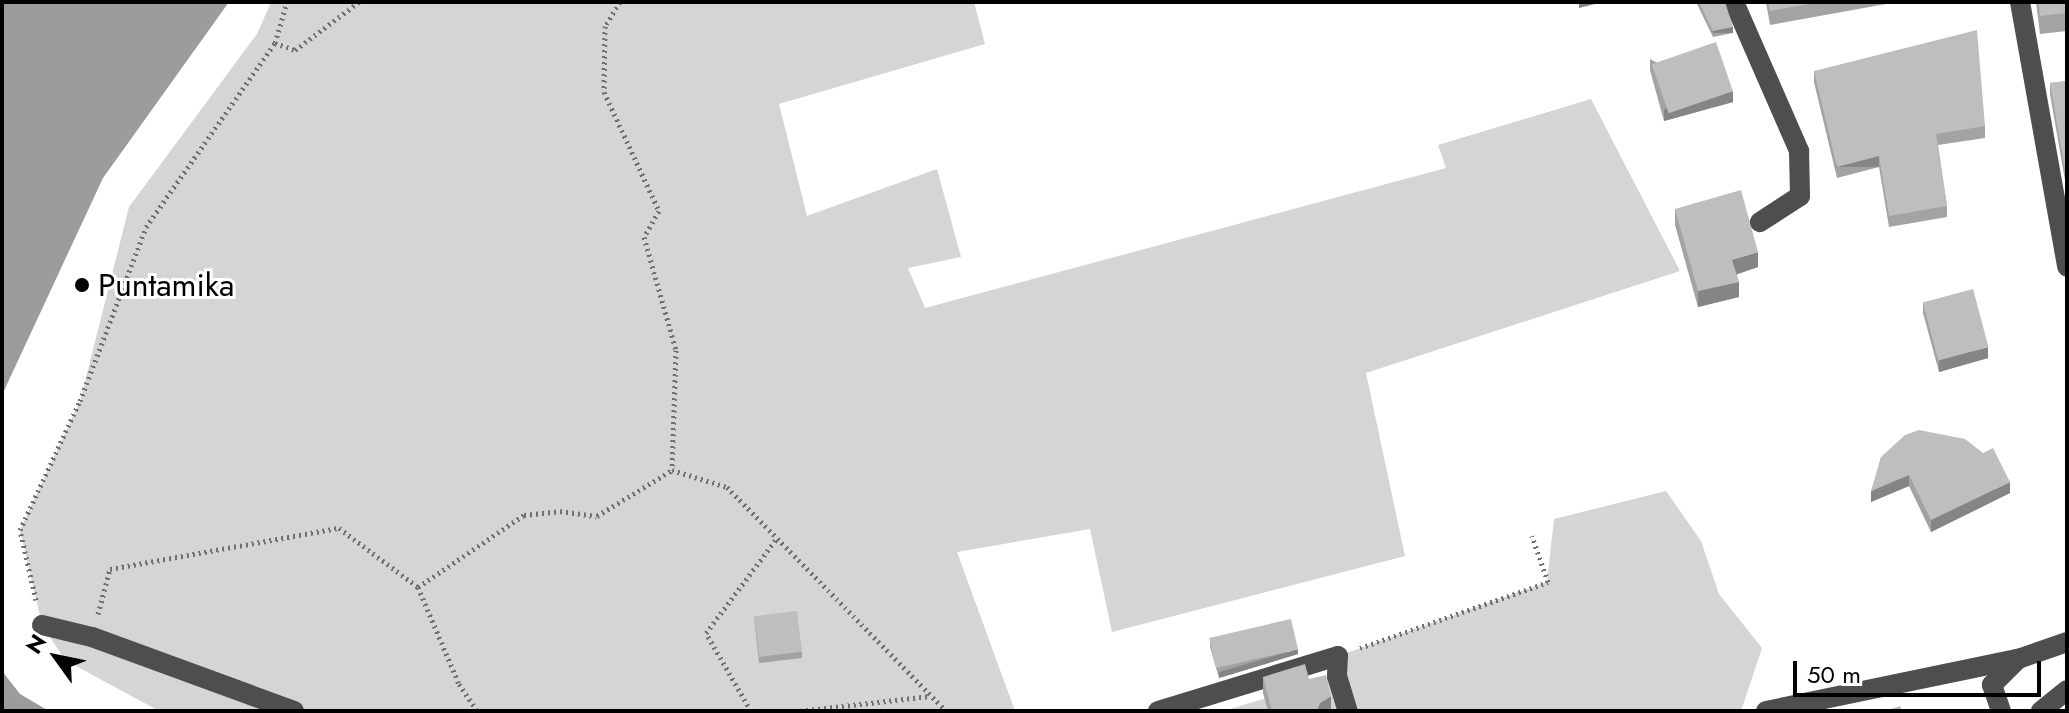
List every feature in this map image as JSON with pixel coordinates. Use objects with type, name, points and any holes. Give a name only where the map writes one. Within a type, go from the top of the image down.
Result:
[{"type":"street","points":[[1734,2],[1799,151],[1800,196],[1760,222]]},
{"type":"street","points":[[2020,2],[2067,267]]},
{"type":"street","points":[[42,625],[92,637],[294,711]]},
{"type":"street","points":[[1766,711],[2018,659],[2067,642]]},
{"type":"street","points":[[1158,711],[1338,656],[1337,676],[1348,711]]},
{"type":"street","points":[[2001,711],[1992,685],[2018,659]]},
{"type":"street","points":[[2041,711],[2067,690]]},
{"type":"path","points":[[42,625],[20,530],[80,401],[146,227],[275,43],[287,2]]},
{"type":"path","points":[[275,43],[295,50],[359,2]]},
{"type":"path","points":[[620,2],[605,26],[604,92],[659,211],[644,237],[676,350],[672,470]]},
{"type":"path","points":[[418,587],[524,515],[560,511],[597,516],[672,470],[727,487],[946,711]]},
{"type":"path","points":[[92,637],[110,569],[339,528],[418,587],[459,684],[477,711]]},
{"type":"path","points":[[1338,656],[1548,582],[1532,536]]},
{"type":"path","points":[[751,711],[706,633],[777,538]]},
{"type":"path","points":[[800,711],[931,696]]},
{"type":"shaded area","points":[[2,2],[229,2],[103,178],[2,395]]},
{"type":"shaded area","points":[[271,2],[974,2],[985,44],[779,104],[807,216],[937,169],[961,257],[908,268],[925,308],[1446,168],[1438,145],[1591,99],[1680,271],[1366,373],[1405,556],[1112,632],[1090,529],[957,552],[1015,711],[159,711],[65,660],[42,625],[20,530],[80,401],[129,207],[257,34]]},
{"type":"shaded area","points":[[1666,491],[1701,541],[1719,594],[1762,648],[1741,711],[1224,711],[1337,676],[1338,656],[1547,582],[1554,519]]},
{"type":"shaded area","points":[[2,671],[20,694],[49,711],[2,711]]},
{"type":"building","points":[[1699,2],[1725,2],[1733,27],[1713,31]]},
{"type":"building","points":[[1768,2],[1820,2],[1770,11]]},
{"type":"building","points":[[2038,2],[2067,2],[2067,13],[2040,16]]},
{"type":"building","points":[[1977,30],[1985,126],[1936,134],[1947,206],[1889,216],[1879,156],[1837,167],[1814,71]]},
{"type":"building","points":[[1716,42],[1733,91],[1669,113],[1652,64]]},
{"type":"building","points":[[2067,81],[2067,175],[2066,175],[2050,83]]},
{"type":"building","points":[[1741,190],[1758,252],[1732,260],[1739,282],[1698,291],[1675,209]]},
{"type":"building","points":[[1973,289],[1989,347],[1938,360],[1923,302]]},
{"type":"building","points":[[1919,430],[1965,439],[1983,453],[1993,448],[2010,482],[1931,520],[1909,475],[1871,491],[1881,457],[1905,435]]},
{"type":"building","points":[[797,611],[802,652],[759,657],[754,616]]},
{"type":"building","points":[[1291,619],[1298,649],[1216,668],[1209,638]]},
{"type":"building","points":[[1305,664],[1309,679],[1326,675],[1331,696],[1320,703],[1317,711],[1272,711],[1263,677]]},
{"type":"building","points":[[1900,706],[1902,711],[1885,711]]},
{"type":"place","name":"Puntamika","points":[[82,285]]}]
